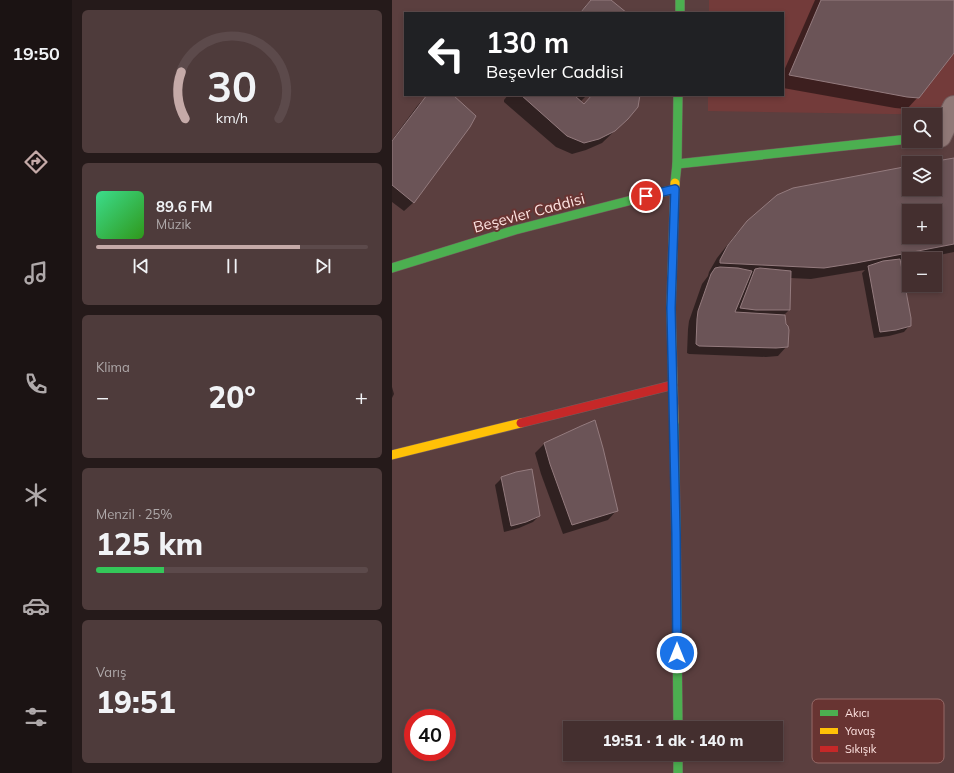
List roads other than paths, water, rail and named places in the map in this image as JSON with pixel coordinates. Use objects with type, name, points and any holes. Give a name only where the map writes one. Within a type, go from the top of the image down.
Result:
[{"type":"street","points":[[680,0],[680,12]]},
{"type":"street","points":[[678,96],[677,164],[671,308],[676,534],[678,721]]},
{"type":"street","points":[[943,136],[954,107]]},
{"type":"street","points":[[677,164],[902,141]]},
{"type":"street","name":"Beşevler Caddisi","points":[[392,268],[515,230],[675,189]]},
{"type":"street","points":[[392,455],[673,385]]},
{"type":"street","points":[[678,761],[678,773]]}]
